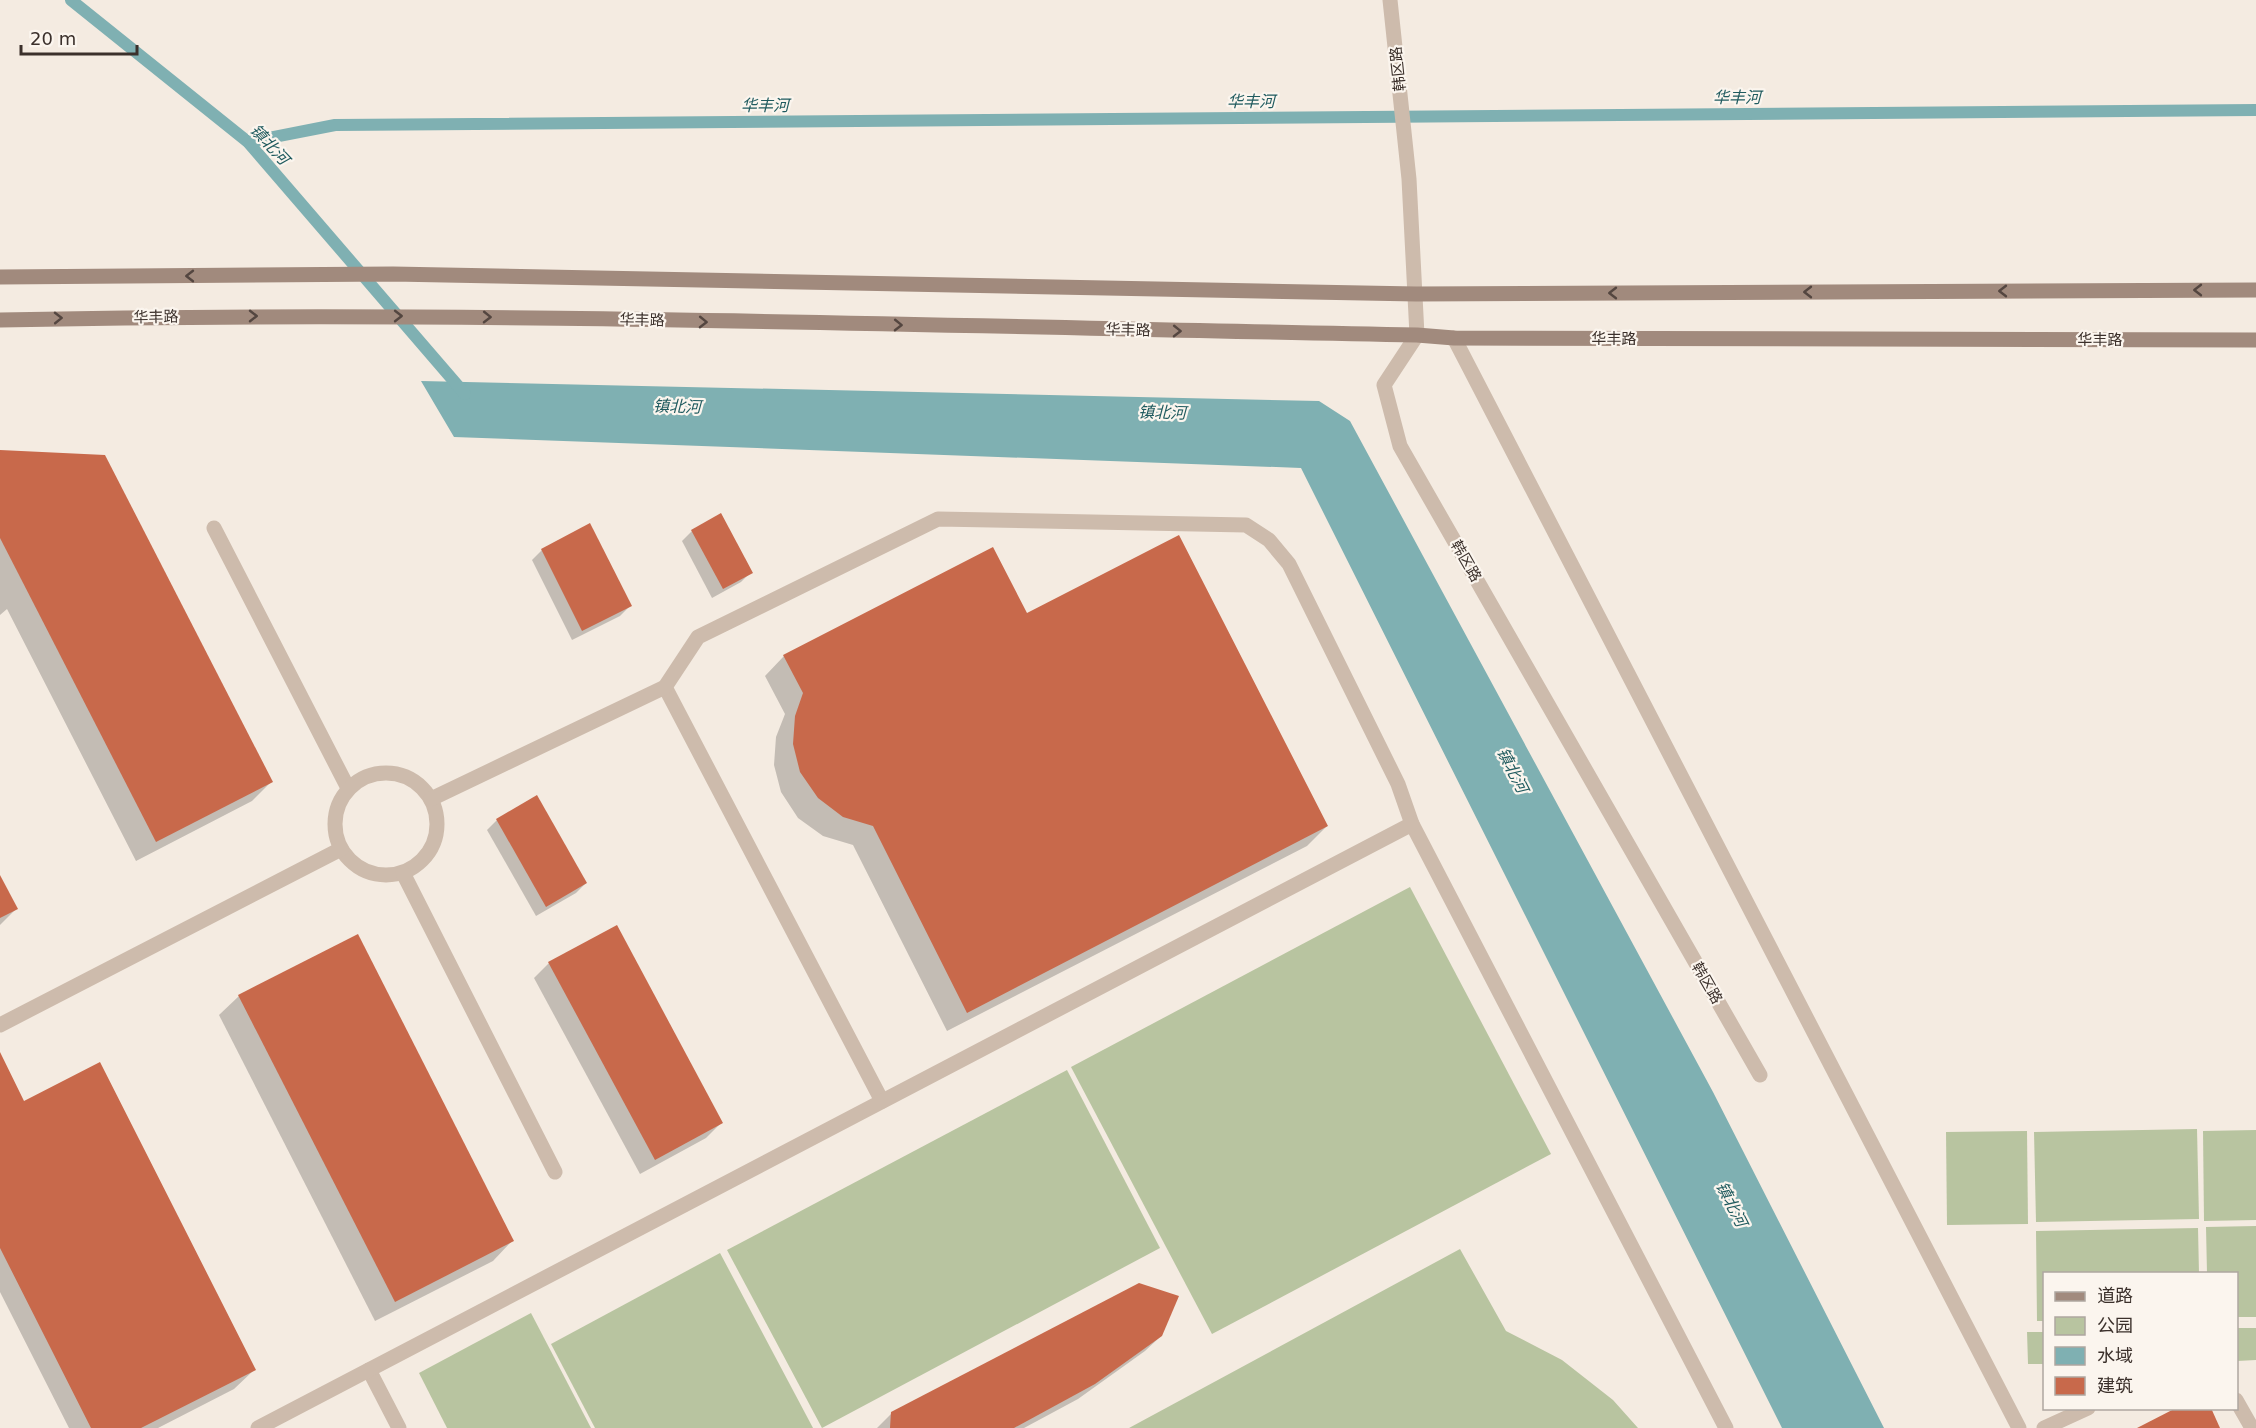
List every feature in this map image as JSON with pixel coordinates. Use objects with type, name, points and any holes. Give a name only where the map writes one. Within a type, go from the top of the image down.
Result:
[{"type":"street","name":"韩区路","points":[[1390,0],[1409,179],[1417,335],[1384,385],[1400,446],[1760,1075]]},
{"type":"street","points":[[0,278],[393,274],[1416,294],[2256,290]]},
{"type":"street","name":"华丰路","points":[[0,320],[207,316],[428,316],[1417,335],[1454,338],[2256,340]]},
{"type":"street","points":[[1454,338],[2019,1428]]},
{"type":"street","points":[[431,799],[665,687],[698,637],[938,519],[1246,525],[1269,540],[1288,564],[1398,784],[1412,824],[1726,1428]]},
{"type":"street","points":[[214,528],[348,789]]},
{"type":"street","points":[[665,687],[882,1101]]},
{"type":"street","points":[[376,773],[392,773],[408,777],[421,786],[431,799],[436,816],[437,834],[430,851],[418,864],[403,873],[385,876],[367,872],[352,863],[341,849],[335,834],[334,818],[339,802],[348,789],[361,779],[376,773]]},
{"type":"street","points":[[258,1428],[1412,824]]},
{"type":"street","points":[[0,1025],[341,849]]},
{"type":"street","points":[[403,873],[555,1172]]},
{"type":"street","points":[[369,1370],[399,1428]]},
{"type":"street","points":[[2238,1404],[2252,1428]]},
{"type":"street","points":[[2044,1428],[2084,1410]]},
{"type":"green space","points":[[1410,887],[1551,1154],[1212,1334],[1071,1067]]},
{"type":"green space","points":[[1067,1070],[1160,1248],[822,1428],[727,1250]]},
{"type":"green space","points":[[2197,1129],[2199,1219],[2036,1222],[2034,1132]]},
{"type":"green space","points":[[2256,1130],[2256,1220],[2204,1221],[2203,1131]]},
{"type":"green space","points":[[2027,1131],[2028,1224],[1947,1225],[1946,1132]]},
{"type":"green space","points":[[2256,1226],[2256,1317],[2238,1317],[2238,1272],[2207,1272],[2206,1227]]},
{"type":"green space","points":[[2198,1228],[2199,1272],[2043,1272],[2043,1321],[2037,1321],[2036,1231]]},
{"type":"green space","points":[[1460,1249],[1506,1331],[1562,1360],[1613,1400],[1638,1428],[1129,1428]]},
{"type":"green space","points":[[720,1253],[813,1428],[595,1428],[551,1344]]},
{"type":"green space","points":[[531,1313],[591,1428],[447,1428],[419,1373]]},
{"type":"green space","points":[[2238,1328],[2256,1328],[2256,1360],[2238,1361]]},
{"type":"green space","points":[[2027,1332],[2043,1332],[2043,1364],[2028,1364]]},
{"type":"water","points":[[421,381],[1319,401],[1350,421],[1713,1092],[1884,1428],[1782,1428],[1301,468],[454,437]]},
{"type":"building","points":[[0,450],[105,455],[273,782],[156,842],[0,538]]},
{"type":"building","points":[[721,513],[753,573],[723,589],[691,530]]},
{"type":"building","points":[[590,523],[632,606],[582,631],[541,549]]},
{"type":"building","points":[[1179,535],[1328,826],[967,1013],[873,826],[843,817],[818,798],[800,772],[793,744],[795,716],[803,693],[783,655],[993,547],[1027,613]]},
{"type":"building","points":[[537,795],[587,883],[546,907],[496,819]]},
{"type":"building","points":[[0,875],[18,909],[0,918]]},
{"type":"building","points":[[617,925],[723,1123],[655,1160],[548,962]]},
{"type":"building","points":[[358,934],[514,1241],[395,1302],[238,995]]},
{"type":"building","points":[[0,1052],[24,1101],[100,1062],[256,1370],[141,1428],[91,1428],[0,1248]]},
{"type":"building","points":[[1139,1283],[1179,1296],[1162,1336],[1095,1384],[1014,1428],[890,1428],[891,1412]]},
{"type":"building","points":[[2172,1410],[2212,1410],[2220,1428],[2137,1428]]},
{"type":"waterway","name":"镇北河","points":[[71,0],[248,142],[465,394]]},
{"type":"waterway","name":"华丰河","points":[[248,142],[335,125],[2256,110]]}]
